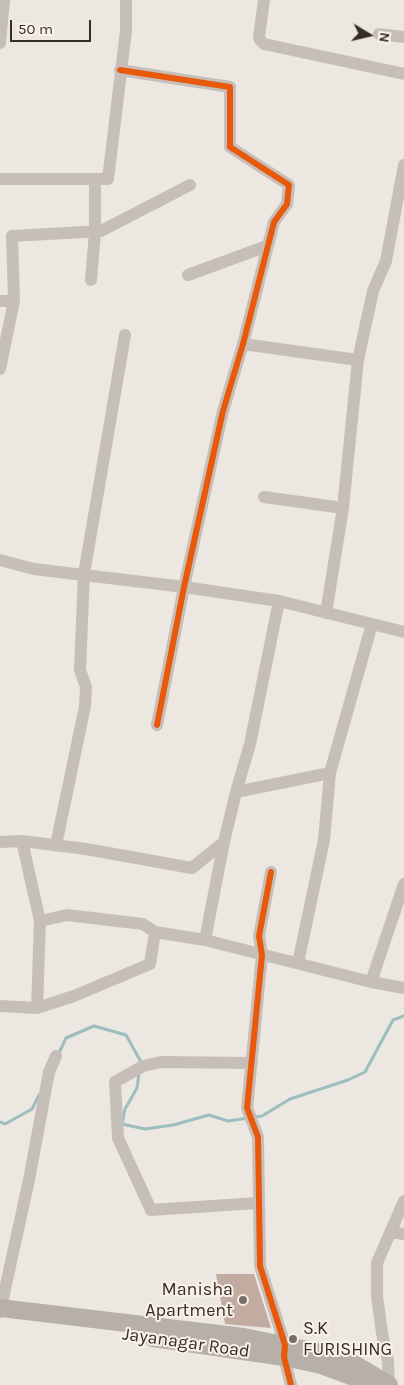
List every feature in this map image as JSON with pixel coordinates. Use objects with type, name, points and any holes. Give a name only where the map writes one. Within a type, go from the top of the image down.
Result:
[{"type":"street","points":[[0,43],[4,0]]},
{"type":"street","points":[[0,179],[108,178],[126,31],[126,0]]},
{"type":"street","points":[[264,0],[259,34],[260,40],[264,44],[404,74]]},
{"type":"street","points":[[379,34],[404,37]]},
{"type":"street","points":[[120,70],[230,87],[230,147],[289,185],[287,204],[274,222],[243,344],[223,411],[184,587],[157,725]]},
{"type":"street","points":[[326,613],[343,508],[358,360],[373,291],[386,261],[404,165]]},
{"type":"street","points":[[91,280],[95,232],[95,179]]},
{"type":"street","points":[[0,368],[14,301],[12,236],[100,231],[131,217],[190,185]]},
{"type":"street","points":[[188,274],[267,246]]},
{"type":"street","points":[[0,301],[14,301]]},
{"type":"street","points":[[56,845],[84,706],[86,687],[80,670],[84,574],[125,335]]},
{"type":"street","points":[[243,344],[358,360]]},
{"type":"street","points":[[264,498],[343,508]]},
{"type":"street","points":[[0,560],[34,568],[279,601],[404,632]]},
{"type":"street","points":[[205,940],[224,842],[250,744],[279,601]]},
{"type":"street","points":[[298,963],[324,840],[330,773],[372,624]]},
{"type":"street","points":[[236,792],[330,773]]},
{"type":"street","points":[[22,841],[40,921],[37,1008]]},
{"type":"street","points":[[0,842],[22,841],[56,845],[192,868],[224,842]]},
{"type":"street","points":[[271,872],[259,936],[262,955],[247,1108],[258,1137],[260,1266],[284,1351],[291,1385]]},
{"type":"street","points":[[371,982],[404,884]]},
{"type":"street","points":[[40,921],[67,915],[143,924],[155,932],[205,940],[371,982],[404,988]]},
{"type":"street","points":[[0,1006],[37,1008],[74,996],[150,964],[155,932]]},
{"type":"street","points":[[0,1312],[29,1180],[49,1072],[56,1056]]},
{"type":"street","points":[[252,1063],[161,1062],[138,1068],[115,1082],[118,1138],[151,1210],[258,1203]]},
{"type":"street","points":[[389,1385],[388,1361],[377,1296],[377,1263],[404,1200]]},
{"type":"street","points":[[391,1232],[404,1234]]},
{"type":"street","name":"Jayanagar Road","points":[[0,1308],[244,1337],[359,1379],[368,1385]]},
{"type":"street","name":"Jayanagar Road","points":[[0,1318],[267,1353],[284,1351],[327,1354],[356,1365],[389,1385]]},
{"type":"building","name":"Manisha Apartment","points":[[216,1274],[254,1274],[271,1328],[225,1324]]},
{"type":"waterway","points":[[254,1117],[262,1116],[290,1099],[348,1080],[365,1072],[393,1020],[404,1016]]},
{"type":"waterway","points":[[59,1053],[66,1038],[94,1026],[126,1035],[141,1062],[140,1065]]},
{"type":"waterway","points":[[139,1073],[137,1088],[125,1109],[122,1124],[145,1129],[173,1125],[209,1115],[228,1121],[248,1118]]},
{"type":"waterway","points":[[0,1122],[5,1124],[32,1109],[39,1095]]},
{"type":"cycle path","points":[[120,70],[230,87],[230,147],[289,185],[287,204],[274,222],[243,344],[223,411],[184,587],[157,725]]},
{"type":"cycle path","points":[[271,872],[259,936],[262,955],[247,1108],[258,1137],[260,1266],[285,1345],[284,1357],[291,1385]]},
{"type":"place","name":"Manisha Apartment","points":[[243,1300]]},
{"type":"place","name":"S.K FURISHING","points":[[293,1339]]}]
